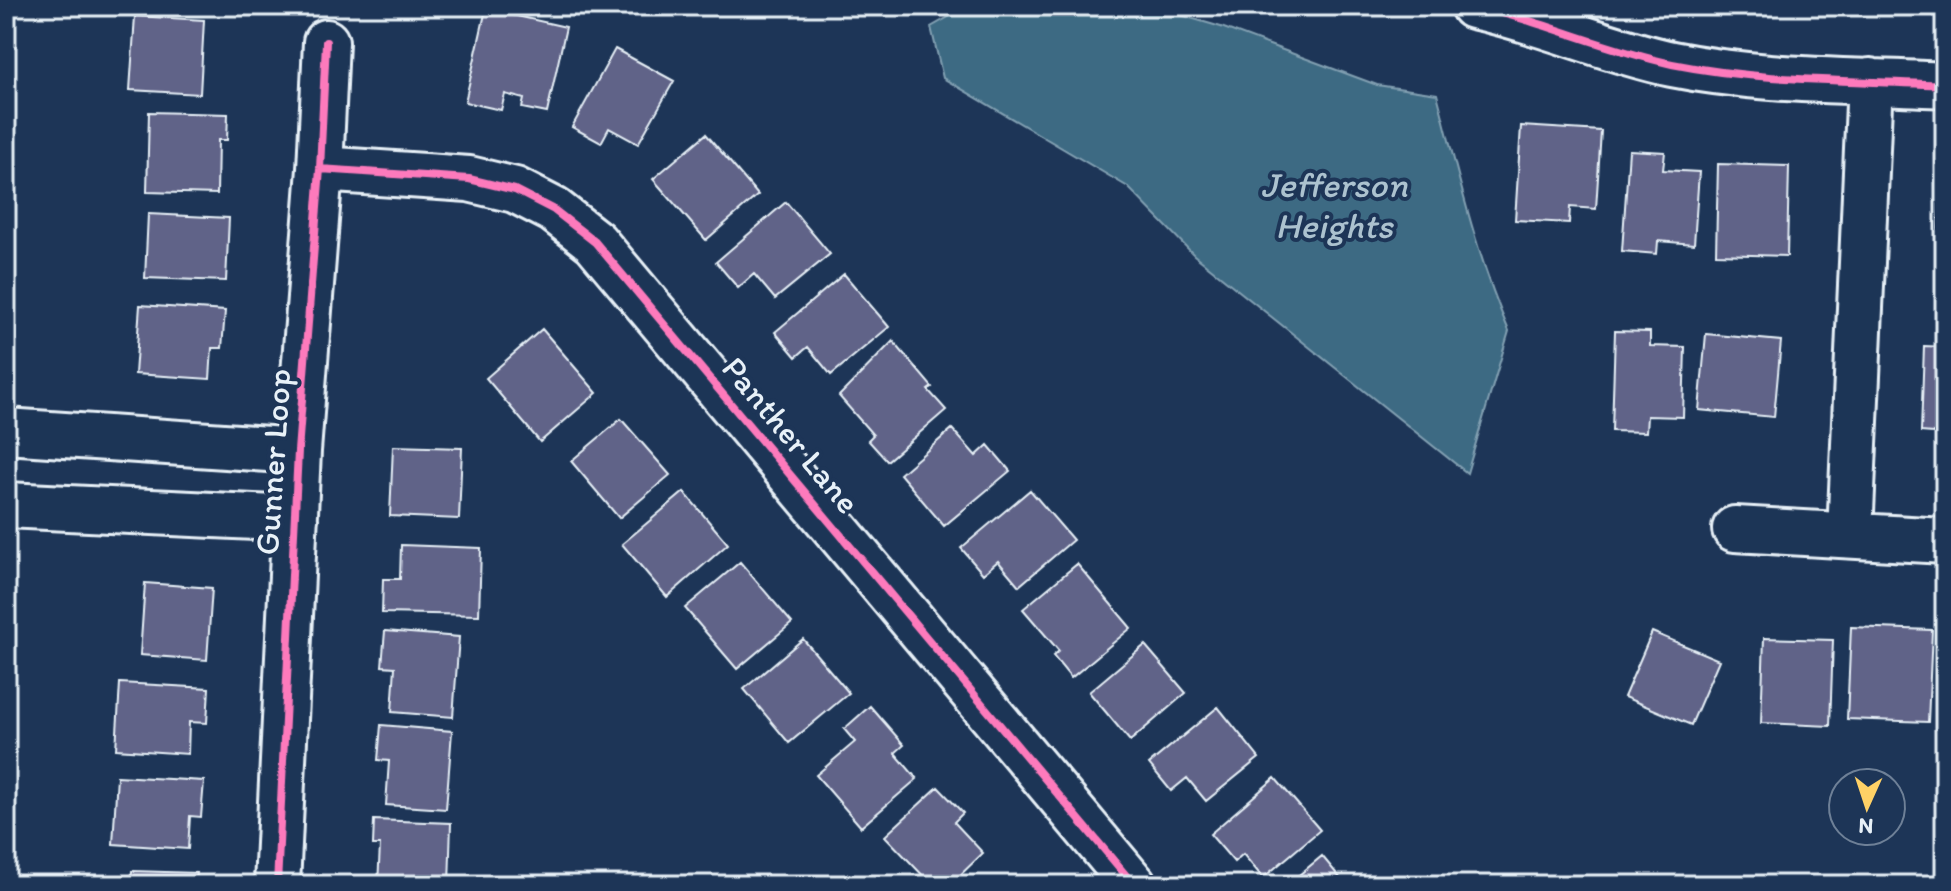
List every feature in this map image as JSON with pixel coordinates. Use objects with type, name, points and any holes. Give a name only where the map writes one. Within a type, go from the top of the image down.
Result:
[{"type":"street","points":[[1473,6],[1508,13],[1670,63],[1732,74],[1945,85]]},
{"type":"street","name":"Gunner Loop","points":[[277,885],[298,451],[320,169],[326,42]]},
{"type":"street","points":[[1850,535],[1870,81]]},
{"type":"street","name":"Panther Lane","points":[[320,169],[469,179],[515,190],[554,210],[595,242],[1134,885]]},
{"type":"street","name":"Gunner Loop","points":[[6,431],[298,451]]},
{"type":"street","name":"Gunner Loop","points":[[6,505],[295,519]]},
{"type":"street","points":[[1735,529],[1945,541]]},
{"type":"water","name":"Jefferson Heights","points":[[968,6],[1150,6],[1221,27],[1377,85],[1437,94],[1477,244],[1509,331],[1467,473],[1194,255],[1128,187],[943,78],[931,27]]},
{"type":"building","points":[[486,9],[566,27],[547,113],[522,108],[524,99],[505,94],[501,110],[465,102]]},
{"type":"building","points":[[135,16],[204,20],[200,94],[130,90]]},
{"type":"building","points":[[615,49],[674,81],[638,144],[609,128],[601,143],[572,127]]},
{"type":"building","points":[[149,112],[228,114],[227,140],[218,140],[217,194],[147,192]]},
{"type":"building","points":[[1521,126],[1601,131],[1596,209],[1570,207],[1569,223],[1515,220]]},
{"type":"building","points":[[706,134],[758,195],[706,240],[653,179]]},
{"type":"building","points":[[1629,150],[1665,152],[1663,170],[1699,172],[1694,244],[1658,241],[1657,254],[1622,251]]},
{"type":"building","points":[[1718,164],[1789,166],[1787,256],[1716,254]]},
{"type":"building","points":[[1940,181],[1945,181],[1945,270],[1937,269]]},
{"type":"building","points":[[786,202],[830,254],[775,299],[754,274],[738,288],[716,262]]},
{"type":"building","points":[[148,214],[229,218],[226,281],[145,278]]},
{"type":"building","points":[[844,274],[889,327],[831,375],[808,347],[796,357],[775,332]]},
{"type":"building","points":[[140,305],[225,311],[222,348],[212,348],[210,379],[135,374]]},
{"type":"building","points":[[542,329],[597,393],[540,442],[486,378]]},
{"type":"building","points":[[1615,331],[1650,332],[1650,346],[1685,347],[1683,417],[1647,416],[1646,432],[1612,431]]},
{"type":"building","points":[[1706,334],[1781,341],[1774,417],[1699,410]]},
{"type":"building","points":[[893,341],[932,387],[928,390],[946,410],[887,461],[868,440],[873,435],[839,396]]},
{"type":"building","points":[[1924,346],[1945,347],[1945,434],[1921,432]]},
{"type":"building","points":[[621,419],[670,475],[619,518],[571,461]]},
{"type":"building","points":[[952,429],[976,456],[988,445],[1010,471],[944,526],[900,474]]},
{"type":"building","points":[[393,446],[462,448],[459,519],[390,516]]},
{"type":"building","points":[[1030,490],[1073,540],[1019,586],[998,561],[983,574],[961,548]]},
{"type":"building","points":[[684,492],[728,544],[667,597],[622,544]]},
{"type":"building","points":[[401,545],[481,548],[479,615],[382,613],[383,579],[400,579]]},
{"type":"building","points":[[740,562],[792,623],[737,669],[685,608]]},
{"type":"building","points":[[1077,564],[1131,628],[1071,678],[1053,656],[1059,651],[1023,609]]},
{"type":"building","points":[[145,583],[212,588],[207,660],[140,655]]},
{"type":"building","points":[[1851,627],[1932,630],[1928,722],[1847,719]]},
{"type":"building","points":[[385,631],[459,637],[453,717],[392,712],[395,667],[382,666]]},
{"type":"building","points":[[1652,632],[1719,660],[1691,725],[1624,697]]},
{"type":"building","points":[[1764,638],[1833,640],[1830,726],[1761,723]]},
{"type":"building","points":[[803,639],[849,693],[789,743],[744,689]]},
{"type":"building","points":[[1145,645],[1186,693],[1130,741],[1089,692]]},
{"type":"building","points":[[120,683],[209,688],[207,723],[189,722],[188,754],[116,749]]},
{"type":"building","points":[[870,706],[904,745],[895,753],[917,779],[861,827],[816,775],[855,742],[844,729]]},
{"type":"building","points":[[1218,707],[1259,758],[1206,801],[1187,778],[1171,791],[1149,764]]},
{"type":"building","points":[[381,725],[452,731],[446,809],[386,805],[389,761],[378,760]]},
{"type":"building","points":[[117,776],[204,781],[201,817],[190,816],[188,849],[113,844]]},
{"type":"building","points":[[1275,778],[1320,830],[1263,878],[1243,854],[1234,862],[1210,834]]},
{"type":"building","points":[[938,787],[963,813],[954,822],[983,853],[950,885],[932,885],[885,836]]},
{"type":"building","points":[[374,820],[451,823],[449,885],[378,885],[380,845],[373,845]]},
{"type":"building","points":[[1322,856],[1346,885],[1287,885]]},
{"type":"building","points":[[132,871],[197,873],[196,885],[131,885]]},
{"type":"cycle path","points":[[1473,6],[1647,58],[1706,70],[1774,77],[1945,85]]},
{"type":"cycle path","points":[[277,885],[298,451],[320,169],[326,42]]},
{"type":"cycle path","points":[[320,169],[469,179],[515,190],[554,210],[595,242],[1134,885]]}]
